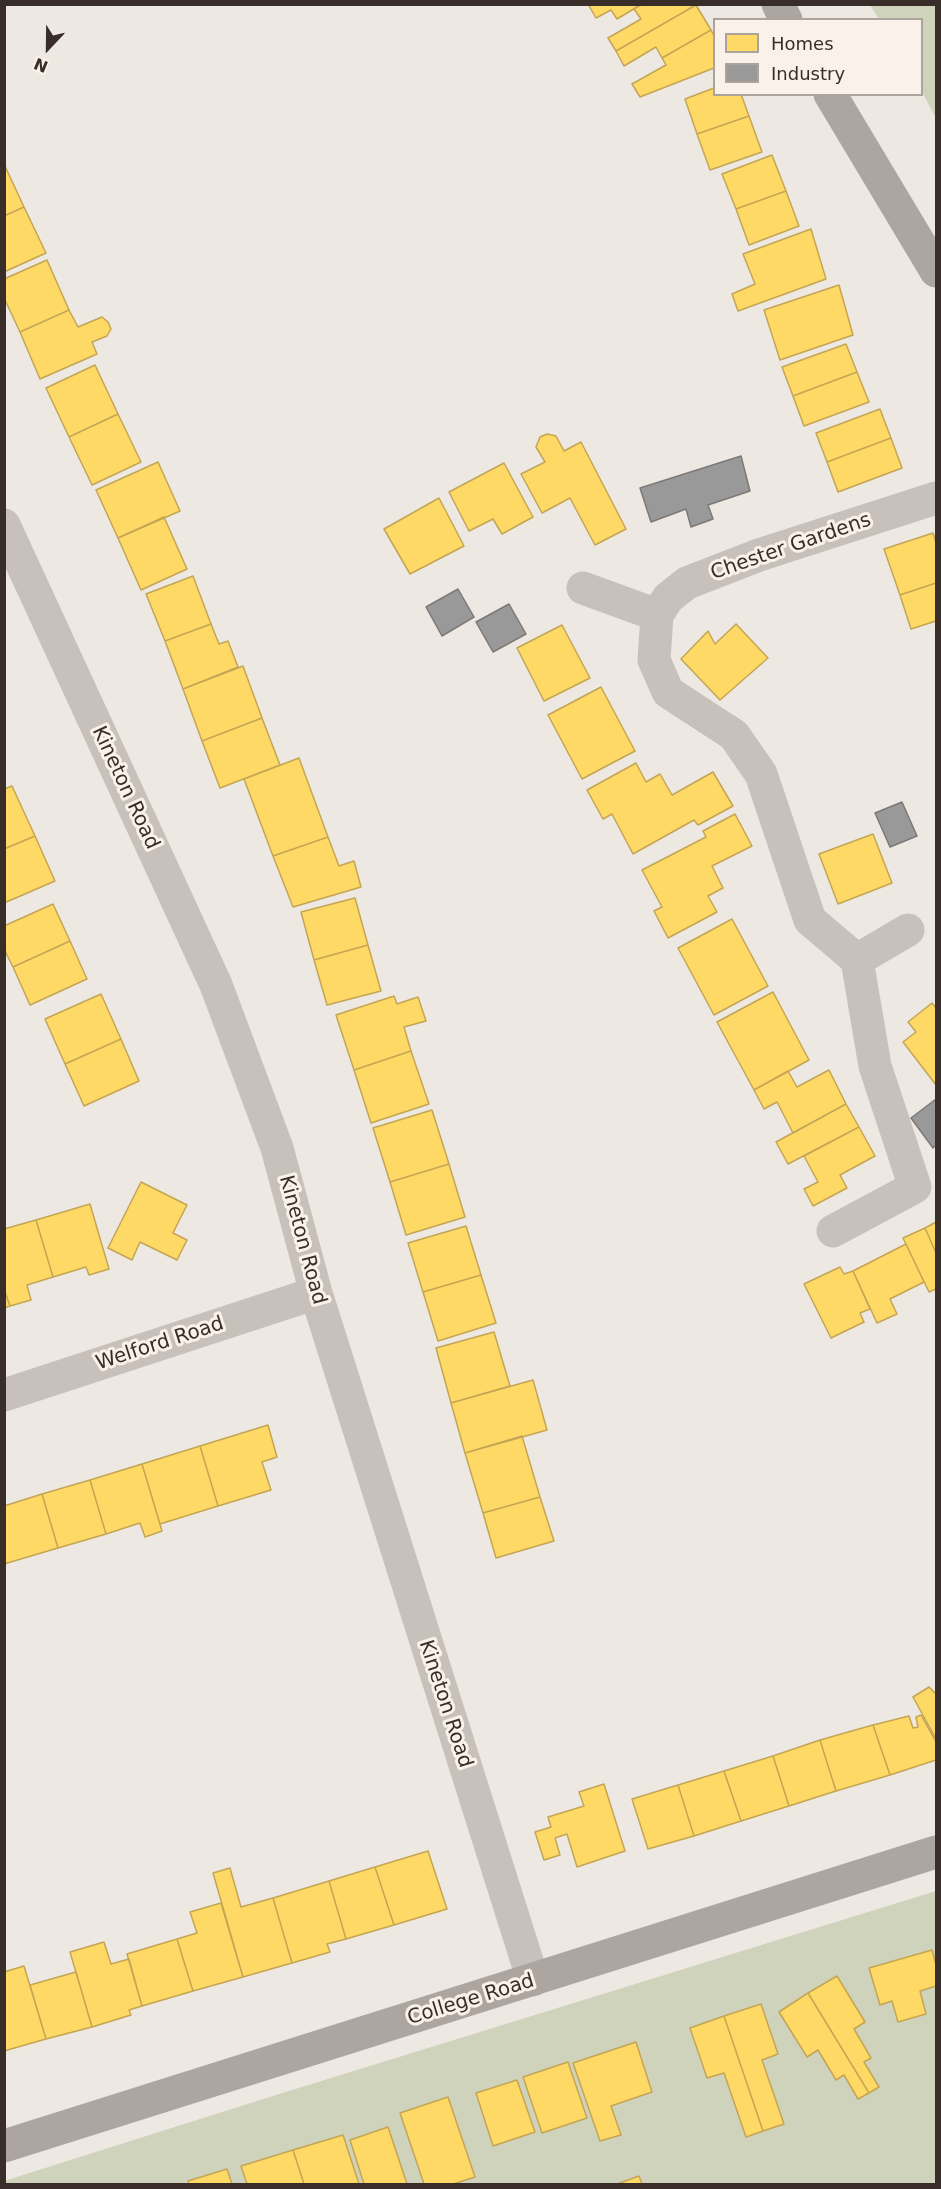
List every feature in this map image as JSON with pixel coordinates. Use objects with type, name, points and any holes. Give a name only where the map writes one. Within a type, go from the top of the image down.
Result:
[{"type":"highway","points":[[778,4],[785,18]]},
{"type":"highway","points":[[831,96],[936,271]]},
{"type":"main road","name":"College Road","points":[[4,2146],[936,1852]]},
{"type":"street","name":"Chester Gardens","points":[[657,615],[668,598],[687,583],[759,555],[936,498]]},
{"type":"street","name":"Kineton Road","points":[[4,525],[216,985],[277,1149],[316,1293],[532,1980]]},
{"type":"street","points":[[583,588],[657,615],[654,660],[668,692],[734,735],[761,774],[810,920],[857,960],[875,1066],[915,1187],[833,1231]]},
{"type":"street","points":[[857,960],[908,930]]},
{"type":"street","name":"Welford Road","points":[[4,1395],[316,1293]]},
{"type":"green space","points":[[870,5],[936,5],[936,118],[923,94],[923,18],[878,18]]},
{"type":"green space","points":[[936,1891],[936,2184],[5,2184],[4,2181],[276,2095]]},
{"type":"building: Homes","points":[[588,4],[642,4],[617,19],[611,10],[596,18]]},
{"type":"building: Homes","points":[[642,4],[696,5],[616,51],[608,38],[641,19],[634,9]]},
{"type":"building: Homes","points":[[696,5],[711,30],[662,58],[656,47],[624,66],[616,51]]},
{"type":"building: Homes","points":[[711,30],[713,68],[640,97],[632,84],[666,65],[662,58]]},
{"type":"building: Homes","points":[[713,88],[713,96],[742,96],[749,116],[697,134],[685,99]]},
{"type":"building: Homes","points":[[749,116],[762,152],[710,170],[697,134]]},
{"type":"building: Homes","points":[[772,155],[786,191],[736,209],[722,174]]},
{"type":"building: Homes","points":[[4,164],[24,207],[4,216]]},
{"type":"building: Homes","points":[[786,191],[799,226],[749,245],[736,209]]},
{"type":"building: Homes","points":[[24,207],[46,253],[4,272],[4,216]]},
{"type":"building: Homes","points":[[811,229],[826,279],[738,311],[732,294],[755,284],[743,254]]},
{"type":"building: Homes","points":[[47,260],[69,310],[20,332],[4,298],[4,279]]},
{"type":"building: Homes","points":[[839,285],[853,335],[780,360],[764,310]]},
{"type":"building: Homes","points":[[69,310],[78,327],[102,317],[111,329],[107,336],[92,342],[97,354],[40,379],[20,332]]},
{"type":"building: Homes","points":[[846,344],[857,372],[793,396],[782,367]]},
{"type":"building: Homes","points":[[95,365],[118,414],[69,437],[46,388]]},
{"type":"building: Homes","points":[[857,372],[869,402],[804,426],[793,396]]},
{"type":"building: Homes","points":[[880,409],[891,438],[827,462],[816,433]]},
{"type":"building: Homes","points":[[118,414],[141,462],[92,485],[69,437]]},
{"type":"building: Homes","points":[[547,434],[556,436],[564,451],[581,442],[626,529],[595,545],[570,498],[542,513],[521,474],[545,462],[536,447],[540,437]]},
{"type":"building: Homes","points":[[891,438],[902,468],[838,492],[827,462]]},
{"type":"building: Homes","points":[[158,462],[180,511],[118,538],[96,490]]},
{"type":"building: Homes","points":[[504,463],[533,517],[502,534],[493,519],[469,531],[449,492]]},
{"type":"building: Homes","points":[[439,498],[464,546],[410,574],[384,529]]},
{"type":"building: Homes","points":[[164,517],[187,569],[141,590],[118,538]]},
{"type":"building: Homes","points":[[933,533],[936,543],[936,583],[900,595],[884,549]]},
{"type":"building: Homes","points":[[193,576],[211,624],[165,641],[146,594]]},
{"type":"building: Homes","points":[[936,583],[936,621],[911,629],[900,595]]},
{"type":"building: Homes","points":[[211,624],[219,644],[228,641],[238,667],[183,689],[165,641]]},
{"type":"building: Homes","points":[[736,624],[768,658],[720,700],[681,659],[708,631],[715,644]]},
{"type":"building: Homes","points":[[562,625],[590,678],[544,701],[517,648]]},
{"type":"building: Homes","points":[[243,666],[262,718],[202,741],[183,689]]},
{"type":"building: Homes","points":[[601,687],[635,751],[582,779],[548,715]]},
{"type":"building: Homes","points":[[262,718],[280,765],[220,788],[202,741]]},
{"type":"building: Homes","points":[[299,758],[328,837],[273,856],[244,779]]},
{"type":"building: Homes","points":[[636,763],[646,782],[660,774],[672,795],[713,772],[733,806],[698,825],[694,820],[633,854],[612,814],[603,819],[587,790]]},
{"type":"building: Homes","points":[[12,786],[35,836],[4,849],[4,789]]},
{"type":"building: Homes","points":[[735,814],[752,846],[712,866],[723,888],[708,896],[717,912],[668,938],[654,911],[662,907],[642,870],[706,837],[703,831]]},
{"type":"building: Homes","points":[[873,834],[892,883],[838,904],[819,854]]},
{"type":"building: Homes","points":[[35,836],[55,881],[4,903],[4,849]]},
{"type":"building: Homes","points":[[328,837],[339,866],[354,861],[361,887],[293,907],[273,856]]},
{"type":"building: Homes","points":[[355,898],[368,945],[314,960],[301,912]]},
{"type":"building: Homes","points":[[53,904],[70,941],[13,967],[4,949],[4,926]]},
{"type":"building: Homes","points":[[732,919],[768,986],[714,1015],[678,948]]},
{"type":"building: Homes","points":[[70,941],[87,979],[30,1005],[13,967]]},
{"type":"building: Homes","points":[[368,945],[381,991],[327,1005],[314,960]]},
{"type":"building: Homes","points":[[773,992],[809,1060],[754,1090],[717,1022]]},
{"type":"building: Homes","points":[[101,994],[121,1039],[65,1064],[45,1019]]},
{"type":"building: Homes","points":[[394,996],[397,1004],[418,997],[426,1021],[404,1027],[411,1051],[354,1070],[336,1015]]},
{"type":"building: Homes","points":[[932,1003],[936,1008],[936,1085],[903,1042],[916,1032],[908,1022]]},
{"type":"building: Homes","points":[[121,1039],[139,1081],[84,1106],[65,1064]]},
{"type":"building: Homes","points":[[411,1051],[429,1104],[371,1123],[354,1070]]},
{"type":"building: Homes","points":[[829,1070],[846,1104],[793,1133],[777,1102],[764,1109],[754,1090],[788,1071],[797,1087]]},
{"type":"building: Homes","points":[[846,1104],[859,1127],[788,1164],[776,1142]]},
{"type":"building: Homes","points":[[432,1110],[449,1164],[390,1182],[373,1128]]},
{"type":"building: Homes","points":[[859,1127],[875,1156],[840,1175],[847,1188],[813,1206],[804,1189],[818,1182],[804,1156]]},
{"type":"building: Homes","points":[[449,1164],[465,1217],[406,1235],[390,1182]]},
{"type":"building: Homes","points":[[141,1182],[187,1205],[173,1233],[187,1240],[177,1260],[140,1242],[132,1260],[108,1248]]},
{"type":"building: Homes","points":[[90,1204],[109,1269],[89,1275],[86,1267],[53,1277],[36,1220]]},
{"type":"building: Homes","points":[[36,1220],[53,1277],[27,1285],[31,1300],[10,1306],[4,1289],[4,1229]]},
{"type":"building: Homes","points":[[936,1222],[936,1253],[925,1228]]},
{"type":"building: Homes","points":[[466,1226],[481,1275],[423,1292],[408,1243]]},
{"type":"building: Homes","points":[[925,1228],[936,1253],[936,1289],[929,1292],[903,1238]]},
{"type":"building: Homes","points":[[906,1244],[924,1282],[890,1299],[897,1314],[877,1323],[853,1271]]},
{"type":"building: Homes","points":[[840,1267],[844,1274],[853,1271],[870,1309],[860,1313],[864,1322],[831,1338],[804,1284]]},
{"type":"building: Homes","points":[[481,1275],[496,1323],[438,1341],[423,1292]]},
{"type":"building: Homes","points":[[4,1289],[10,1306],[4,1308]]},
{"type":"building: Homes","points":[[494,1332],[510,1386],[451,1403],[436,1348]]},
{"type":"building: Homes","points":[[533,1380],[547,1430],[465,1453],[451,1403]]},
{"type":"building: Homes","points":[[268,1425],[277,1457],[262,1462],[271,1490],[218,1506],[200,1446]]},
{"type":"building: Homes","points":[[522,1436],[540,1497],[483,1513],[465,1453]]},
{"type":"building: Homes","points":[[200,1446],[218,1506],[160,1524],[142,1464]]},
{"type":"building: Homes","points":[[142,1464],[162,1531],[145,1537],[140,1523],[106,1534],[90,1480]]},
{"type":"building: Homes","points":[[90,1480],[106,1534],[58,1548],[42,1494]]},
{"type":"building: Homes","points":[[42,1494],[58,1548],[4,1564],[4,1506]]},
{"type":"building: Homes","points":[[540,1497],[554,1541],[496,1558],[483,1513]]},
{"type":"building: Homes","points":[[929,1687],[936,1694],[936,1739],[913,1697]]},
{"type":"building: Homes","points":[[921,1715],[936,1742],[936,1760],[890,1775],[873,1725],[909,1716],[913,1728],[918,1727],[916,1717]]},
{"type":"building: Homes","points":[[873,1725],[890,1775],[836,1791],[820,1740]]},
{"type":"building: Homes","points":[[820,1740],[836,1791],[789,1806],[773,1756]]},
{"type":"building: Homes","points":[[773,1756],[789,1806],[741,1821],[724,1771]]},
{"type":"building: Homes","points":[[724,1771],[741,1821],[694,1836],[678,1785]]},
{"type":"building: Homes","points":[[604,1784],[625,1851],[577,1867],[567,1834],[555,1838],[560,1855],[544,1860],[535,1832],[551,1827],[548,1817],[584,1806],[579,1792]]},
{"type":"building: Homes","points":[[678,1785],[694,1836],[648,1849],[632,1799]]},
{"type":"building: Homes","points":[[428,1851],[447,1909],[394,1925],[375,1867]]},
{"type":"building: Homes","points":[[375,1867],[394,1925],[346,1939],[329,1881]]},
{"type":"building: Homes","points":[[230,1868],[241,1907],[273,1898],[292,1963],[243,1977],[213,1873]]},
{"type":"building: Homes","points":[[329,1881],[346,1939],[327,1944],[330,1952],[292,1963],[273,1898]]},
{"type":"building: Homes","points":[[221,1903],[243,1977],[193,1991],[177,1939],[197,1933],[190,1912]]},
{"type":"building: Homes","points":[[177,1939],[193,1991],[142,2006],[127,1954]]},
{"type":"building: Homes","points":[[104,1942],[111,1964],[129,1959],[142,2006],[129,2010],[131,2015],[92,2027],[70,1952]]},
{"type":"building: Homes","points":[[932,1950],[936,1965],[936,1986],[920,1991],[926,2014],[898,2022],[892,2001],[880,2005],[869,1968]]},
{"type":"building: Homes","points":[[24,1966],[46,2039],[4,2051],[4,1972]]},
{"type":"building: Homes","points":[[76,1972],[92,2027],[46,2039],[30,1985]]},
{"type":"building: Homes","points":[[837,1976],[865,2022],[854,2029],[871,2058],[864,2062],[879,2087],[869,2093],[808,1993]]},
{"type":"building: Homes","points":[[808,1993],[869,2093],[858,2099],[844,2075],[836,2080],[818,2050],[807,2057],[779,2012]]},
{"type":"building: Homes","points":[[761,2004],[778,2054],[762,2060],[784,2124],[763,2131],[724,2016]]},
{"type":"building: Homes","points":[[724,2016],[763,2131],[746,2137],[724,2073],[707,2078],[690,2028]]},
{"type":"building: Homes","points":[[636,2042],[652,2092],[611,2106],[621,2135],[600,2141],[573,2063]]},
{"type":"building: Homes","points":[[568,2062],[587,2118],[542,2133],[523,2077]]},
{"type":"building: Homes","points":[[517,2080],[535,2132],[493,2146],[476,2093]]},
{"type":"building: Homes","points":[[448,2097],[475,2177],[453,2184],[424,2184],[400,2113]]},
{"type":"building: Homes","points":[[388,2127],[407,2184],[364,2184],[350,2140]]},
{"type":"building: Homes","points":[[343,2135],[359,2184],[304,2184],[293,2150]]},
{"type":"building: Homes","points":[[293,2150],[304,2184],[247,2184],[241,2166]]},
{"type":"building: Homes","points":[[227,2169],[232,2184],[189,2184],[188,2181]]},
{"type":"building: Homes","points":[[639,2176],[642,2184],[617,2184]]},
{"type":"building: Industry","points":[[741,456],[750,491],[708,505],[713,519],[691,527],[686,509],[651,522],[640,488]]},
{"type":"building: Industry","points":[[458,589],[474,617],[442,636],[426,607]]},
{"type":"building: Industry","points":[[509,604],[526,634],[493,652],[476,622]]},
{"type":"building: Industry","points":[[902,802],[917,836],[890,847],[875,813]]},
{"type":"building: Industry","points":[[936,1099],[936,1145],[933,1148],[911,1118]]}]
